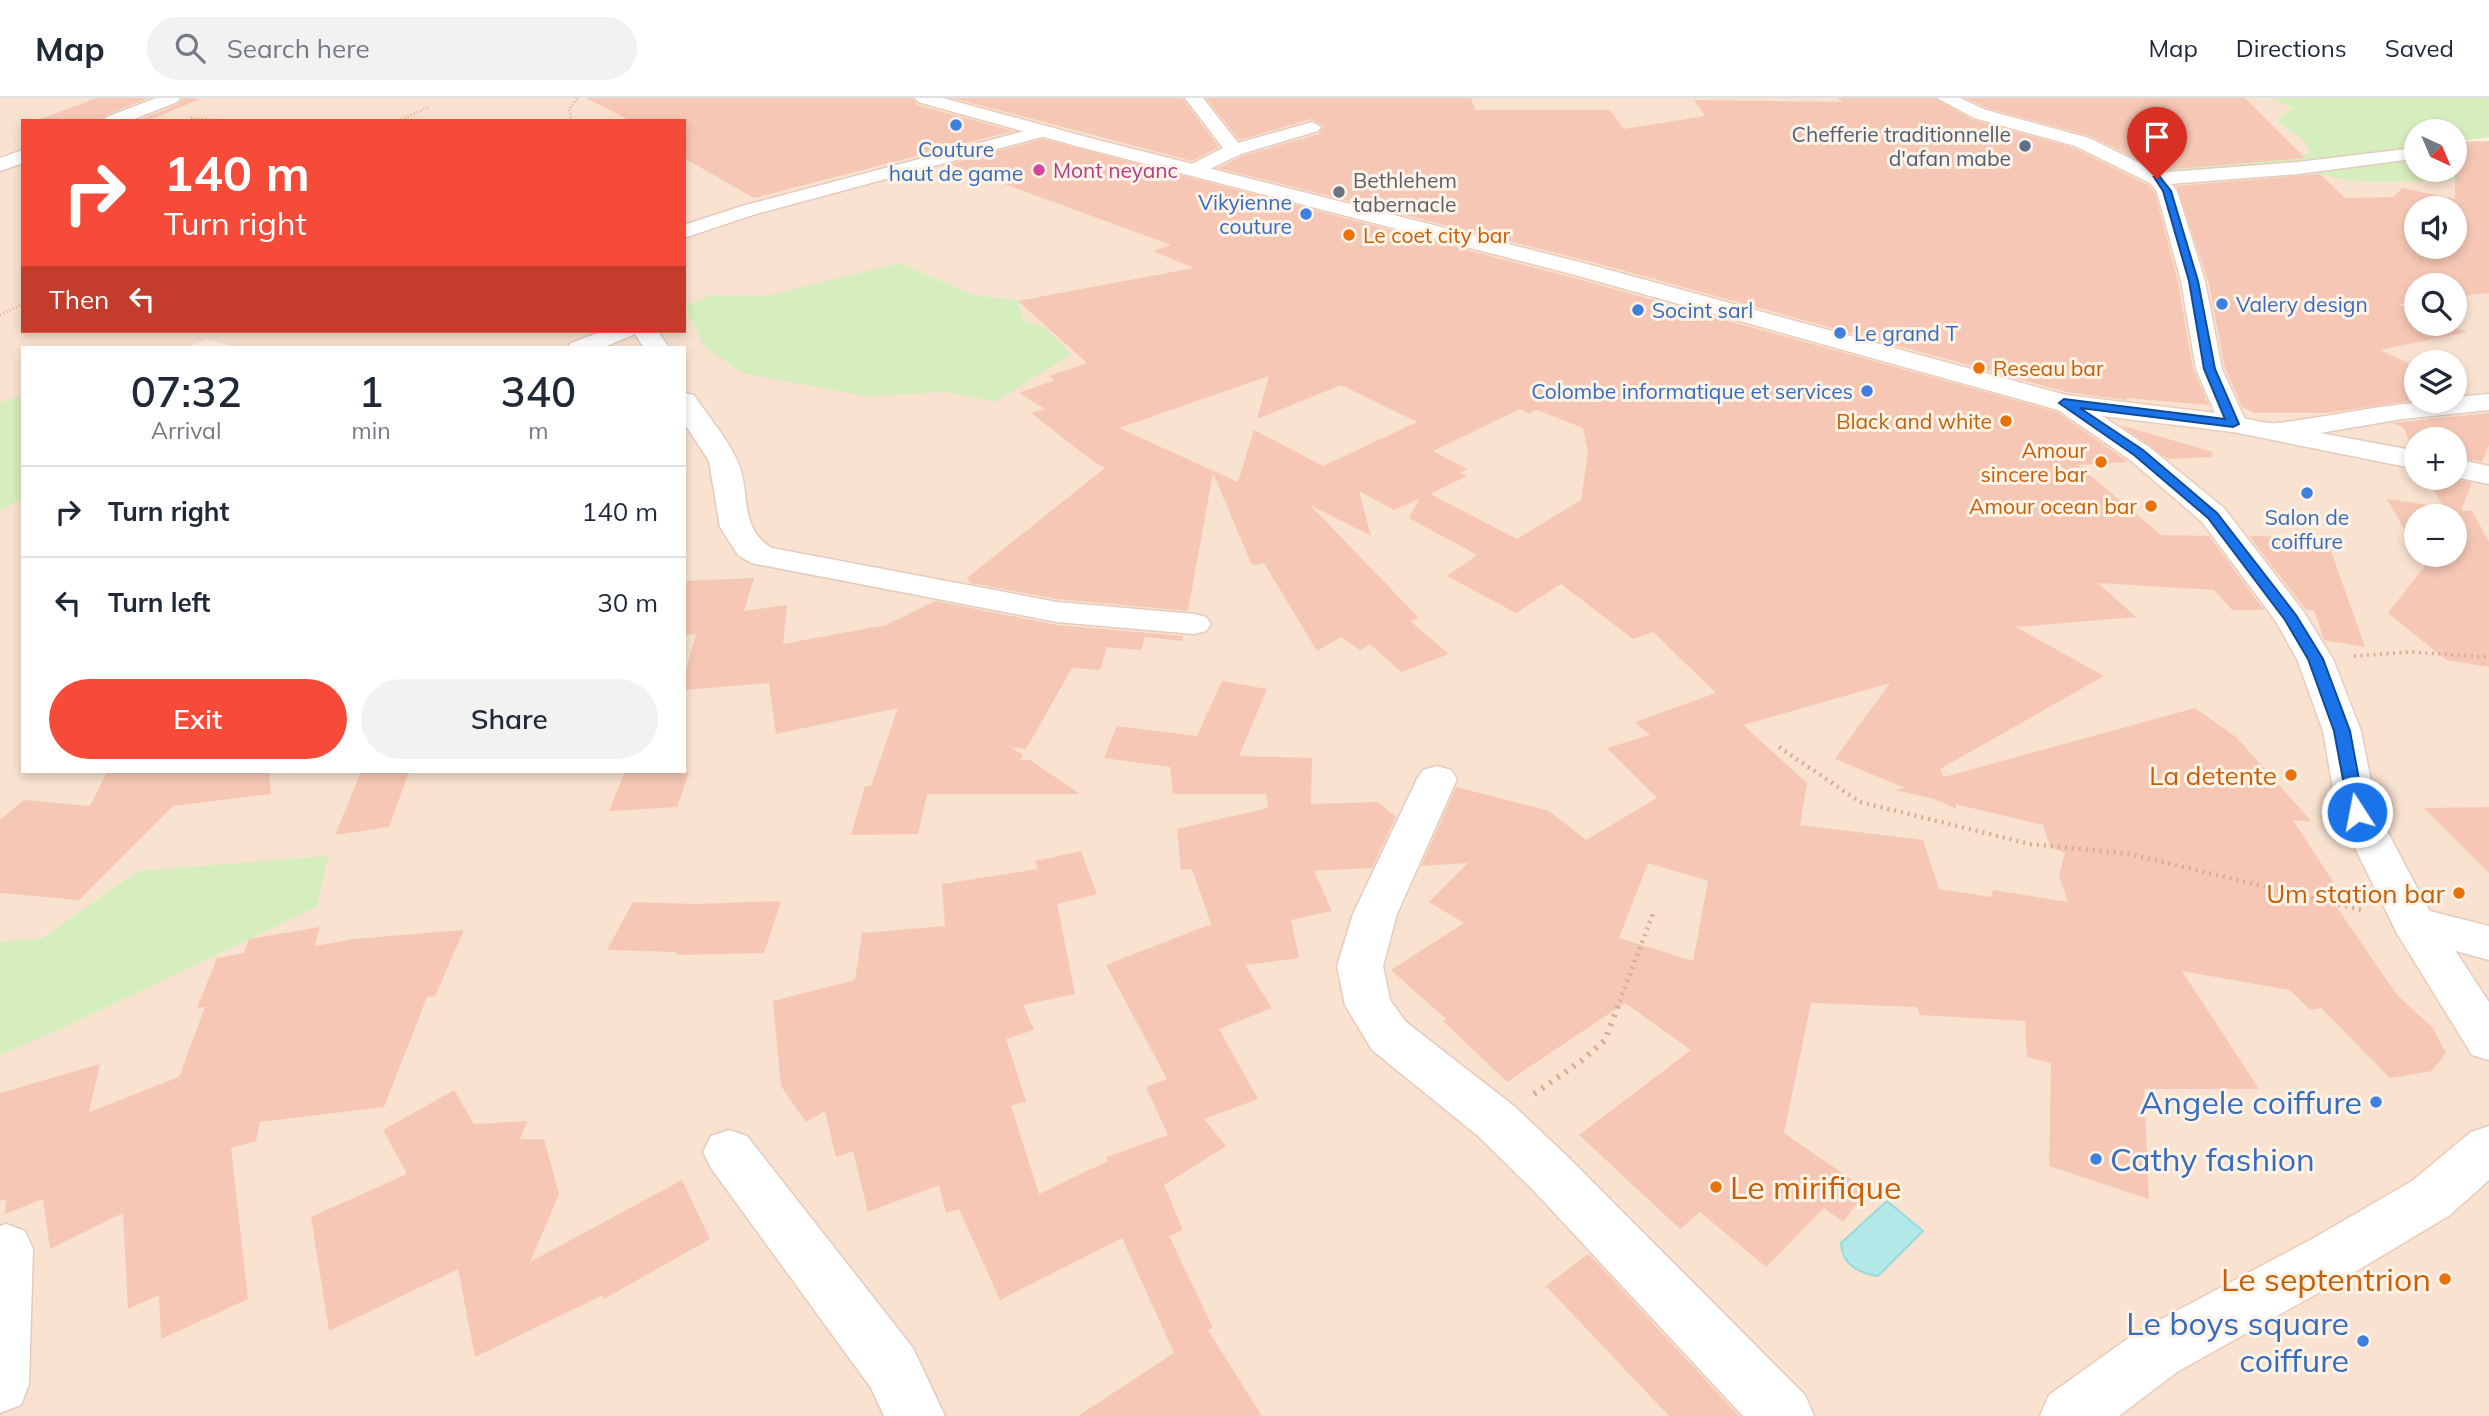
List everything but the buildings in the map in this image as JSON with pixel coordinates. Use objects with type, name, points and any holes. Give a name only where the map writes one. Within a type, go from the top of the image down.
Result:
[{"type":"street","points":[[118,119],[171,98]]},
{"type":"street","points":[[924,98],[1583,270],[2064,403],[2278,431],[2404,457]]},
{"type":"street","points":[[1194,98],[1234,150]]},
{"type":"street","points":[[1946,98],[1980,114],[2082,142],[2157,179],[2167,191],[2193,281],[2209,369],[2233,424]]},
{"type":"street","points":[[1197,169],[1234,150],[1312,127]]},
{"type":"street","points":[[686,231],[749,210],[1043,131]]},
{"type":"street","points":[[2157,179],[2298,168],[2404,155]]},
{"type":"street","points":[[0,165],[21,157]]},
{"type":"street","points":[[585,346],[620,333]]},
{"type":"street","points":[[2278,431],[2402,411],[2489,402]]},
{"type":"street","points":[[2064,403],[2138,453],[2213,515],[2291,618],[2315,659],[2342,731],[2357,812],[2414,923],[2489,1041]]},
{"type":"street","points":[[686,404],[723,462],[738,538],[748,550],[762,556],[1057,612],[1194,624]]},
{"type":"street","points":[[2467,470],[2489,475]]},
{"type":"street","points":[[1437,779],[1375,914],[1360,966],[1368,1004],[1389,1037],[1496,1121],[1784,1416]]},
{"type":"street","points":[[2414,923],[2489,943]]},
{"type":"street","points":[[2070,1416],[2157,1352],[2331,1257],[2431,1198],[2489,1148]]},
{"type":"street","points":[[729,1152],[892,1368],[915,1416]]},
{"type":"street","points":[[0,1384],[6,1249]]},
{"type":"path","points":[[572,119],[569,108],[579,98]]},
{"type":"path","points":[[402,119],[429,107]]},
{"type":"path","points":[[0,315],[21,305]]},
{"type":"path","points":[[2315,659],[2409,652],[2489,657]]},
{"type":"path","points":[[1779,747],[1860,802],[2030,844],[2130,854],[2414,923]]},
{"type":"path","points":[[1496,1121],[1581,1061],[1605,1040],[1654,911]]},
{"type":"shaded area","points":[[0,98],[2193,98],[2291,166],[2340,179],[2365,182],[2468,182],[2468,177],[2489,176],[2489,1416],[0,1416],[0,1055],[63,1028],[317,907],[327,857],[138,871],[41,939],[0,942],[0,511],[21,500],[21,773],[686,773],[686,346],[233,346],[207,339],[191,346],[21,346],[21,396],[0,403]],"holes":[[[901,263],[973,295],[1017,300],[1023,320],[1045,328],[995,402],[946,392],[711,295],[766,296]]]},
{"type":"shaded area","points":[[2229,98],[2276,99],[2293,110],[2278,122],[2304,141],[2310,152],[2298,158]]},
{"type":"green space","points":[[2271,98],[2489,98],[2489,137],[2468,140],[2468,119],[2404,119],[2404,181],[2365,182],[2340,179],[2298,168],[2170,171],[2136,160],[2117,147],[2298,158],[2310,152],[2304,141],[2278,122],[2280,117],[2293,109]]},
{"type":"green space","points":[[900,263],[973,295],[1018,300],[1023,320],[1045,328],[1071,354],[995,402],[946,392],[865,396],[742,373],[704,346],[686,309],[686,307],[711,295],[766,296]]},
{"type":"green space","points":[[21,396],[21,500],[0,511],[0,403]]},
{"type":"green space","points":[[328,856],[317,907],[63,1028],[0,1055],[0,942],[41,939],[138,871]]},
{"type":"water","points":[[1887,1201],[1923,1231],[1878,1276],[1864,1273],[1844,1257],[1841,1243]]},
{"type":"place","name":"Couture haut de game","points":[[956,125]]},
{"type":"place","name":"Chefferie traditionnelle d'afan mabe","points":[[2025,146]]},
{"type":"place","name":"Mont neyanc","points":[[1039,170]]},
{"type":"place","name":"Bethlehem tabernacle","points":[[1339,192]]},
{"type":"place","name":"Vikyienne couture","points":[[1306,214]]},
{"type":"place","name":"Le coet city bar","points":[[1349,235]]},
{"type":"place","name":"Valery design","points":[[2222,304]]},
{"type":"place","name":"Socint sarl","points":[[1638,310]]},
{"type":"place","name":"Le grand T","points":[[1840,333]]},
{"type":"place","name":"Reseau bar","points":[[1979,368]]},
{"type":"place","name":"Colombe informatique et services","points":[[1867,391]]},
{"type":"place","name":"Black and white","points":[[2006,421]]},
{"type":"place","name":"Amour sincere bar","points":[[2101,462]]},
{"type":"place","name":"Salon de coiffure","points":[[2307,493]]},
{"type":"place","name":"Amour ocean bar","points":[[2151,506]]},
{"type":"place","name":"La detente","points":[[2291,775]]},
{"type":"place","name":"Um station bar","points":[[2459,893]]},
{"type":"place","name":"Angele coiffure","points":[[2376,1102]]},
{"type":"place","name":"Cathy fashion","points":[[2096,1159]]},
{"type":"place","name":"Le mirifique","points":[[1716,1187]]},
{"type":"place","name":"Le septentrion","points":[[2445,1279]]},
{"type":"place","name":"Le boys square coiffure","points":[[2363,1341]]},
{"type":"route","points":[[2157,179],[2167,191],[2193,281],[2209,369],[2233,424],[2064,403],[2138,453],[2213,515],[2291,618],[2315,659],[2342,731],[2357,812]]}]
